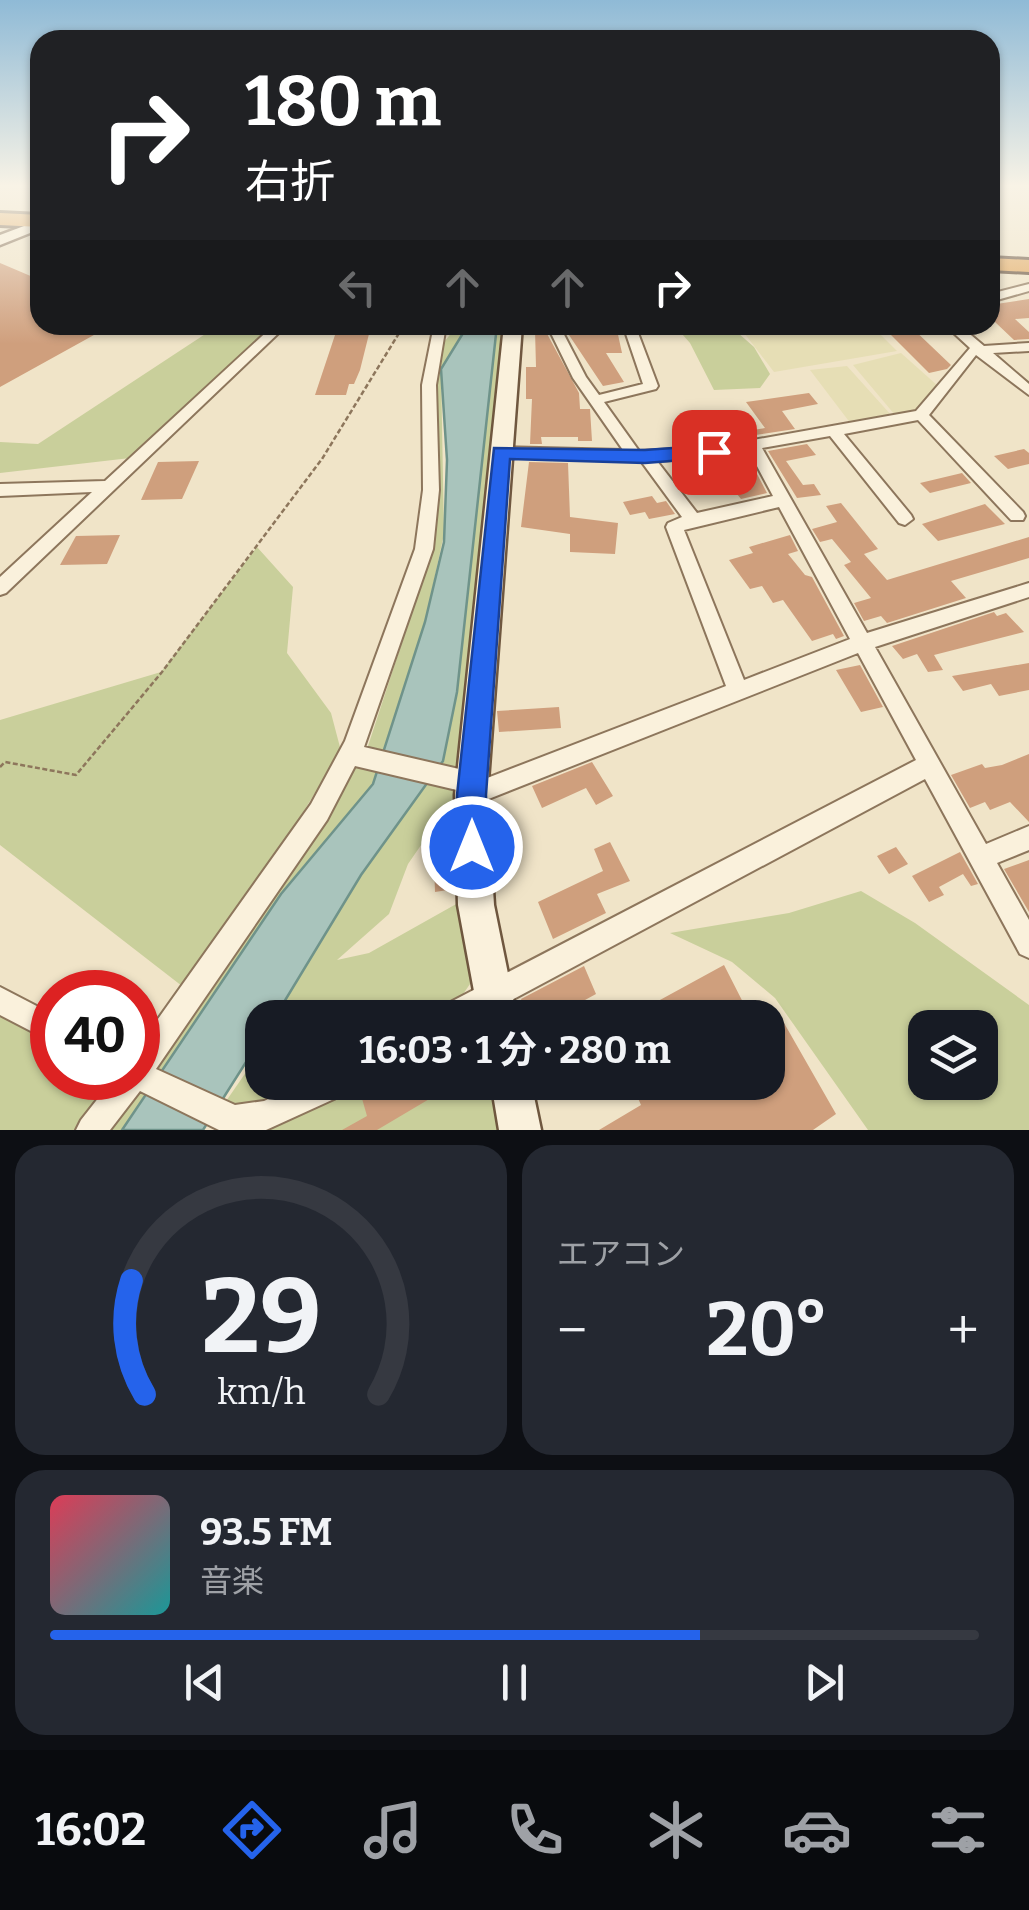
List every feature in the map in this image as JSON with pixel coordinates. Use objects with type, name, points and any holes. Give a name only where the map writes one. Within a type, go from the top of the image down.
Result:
[{"type":"highway","points":[[1000,265],[1029,266]]},
{"type":"street","points":[[1000,295],[1029,287]]},
{"type":"street","points":[[0,588],[271,335]]},
{"type":"street","points":[[160,1042],[361,757],[424,550],[431,490],[429,384],[438,335]]},
{"type":"street","points":[[494,1000],[476,905],[464,785],[512,335]]},
{"type":"street","points":[[557,335],[595,400],[692,520]]},
{"type":"street","points":[[595,400],[652,386],[633,335]]},
{"type":"street","points":[[963,335],[1029,390]]},
{"type":"street","points":[[501,452],[640,456],[754,448],[921,415],[972,351],[1029,347]]},
{"type":"street","points":[[921,415],[1017,516]]},
{"type":"street","points":[[835,432],[904,519]]},
{"type":"street","points":[[754,448],[1029,945]]},
{"type":"street","points":[[0,490],[109,486]]},
{"type":"street","points":[[738,691],[674,527],[782,500]]},
{"type":"street","points":[[361,757],[464,785],[738,691],[862,643],[1022,592],[1029,611]]},
{"type":"street","points":[[504,1000],[929,765]]},
{"type":"street","points":[[980,858],[1029,838]]},
{"type":"street","points":[[0,1000],[30,1017]]},
{"type":"street","points":[[160,1088],[227,1124],[258,1128],[305,1100]]},
{"type":"street","points":[[91,1130],[116,1100]]},
{"type":"street","points":[[514,1100],[520,1130]]},
{"type":"path","points":[[0,768],[4,762],[76,775],[162,672],[322,460],[398,335]]},
{"type":"shaded area","points":[[746,335],[881,335],[897,351],[774,372]]},
{"type":"shaded area","points":[[901,353],[938,386],[915,412],[895,415],[853,365]]},
{"type":"shaded area","points":[[847,366],[892,416],[851,424],[810,370]]},
{"type":"green space","points":[[204,335],[270,335],[139,457],[0,473],[0,442],[38,444]]},
{"type":"green space","points":[[450,335],[461,335],[441,369],[444,534],[425,622],[373,784],[300,870],[160,1074],[160,1038],[191,993],[0,845],[0,720],[161,672],[257,547],[293,587],[287,653],[331,713],[341,751],[204,972],[367,749],[434,545],[436,384],[444,342]]},
{"type":"green space","points":[[488,335],[504,335],[457,793],[408,864],[389,914],[337,960],[369,953],[458,903],[470,934],[470,984],[459,1000],[285,1000],[356,883],[445,752]]},
{"type":"green space","points":[[683,335],[740,335],[754,347],[770,374],[760,388],[714,390]]},
{"type":"green space","points":[[861,891],[915,923],[1029,1005],[1029,1130],[868,1130],[785,1012],[785,1000],[776,1000],[732,962],[670,933],[789,913]]},
{"type":"green space","points":[[0,1000],[30,1017],[30,1100],[143,1100],[122,1130],[0,1130]]},
{"type":"green space","points":[[245,1074],[245,1100],[514,1100],[520,1130],[235,1130],[222,1107]]},
{"type":"water","points":[[462,335],[496,335],[457,692],[443,761],[361,875],[285,1000],[245,1000],[245,1064],[203,1130],[122,1130],[142,1100],[160,1100],[160,1074],[281,894],[373,784],[425,622],[444,542],[447,460],[441,369]]},
{"type":"building","points":[[0,263],[30,276],[30,335],[94,335],[0,387]]},
{"type":"building","points":[[1029,299],[1029,318],[1015,319],[1029,332],[1029,339],[1014,340],[1000,327],[1000,303]]},
{"type":"building","points":[[335,335],[369,335],[360,370],[346,395],[315,395]]},
{"type":"building","points":[[535,335],[548,335],[579,393],[580,409],[590,409],[592,441],[541,437],[542,444],[530,444],[532,399],[526,399],[526,367],[536,367]]},
{"type":"building","points":[[569,335],[618,335],[622,353],[606,353],[624,382],[603,386]]},
{"type":"building","points":[[891,335],[920,335],[951,365],[929,373]]},
{"type":"building","points":[[809,393],[818,404],[782,411],[795,429],[695,444],[682,422],[729,422],[734,433],[765,428],[746,402]]},
{"type":"building","points":[[807,444],[816,455],[786,461],[803,485],[814,484],[821,495],[797,498],[768,451]]},
{"type":"building","points":[[1024,449],[1029,453],[1029,464],[1008,469],[994,456]]},
{"type":"building","points":[[747,455],[767,493],[741,499],[729,484],[705,485],[700,470],[734,468],[728,458]]},
{"type":"building","points":[[199,461],[182,499],[141,500],[158,462]]},
{"type":"building","points":[[529,462],[568,463],[570,517],[618,523],[615,554],[570,552],[570,534],[521,527]]},
{"type":"building","points":[[962,473],[971,483],[930,493],[920,483]]},
{"type":"building","points":[[652,496],[657,503],[666,501],[675,514],[649,519],[645,512],[630,515],[623,502]]},
{"type":"building","points":[[841,503],[878,549],[864,554],[887,580],[1029,537],[1029,558],[951,581],[966,598],[887,623],[881,616],[864,621],[854,603],[871,598],[844,565],[851,562],[832,539],[820,542],[812,529],[837,522],[826,506]]},
{"type":"building","points":[[985,504],[1005,524],[938,541],[922,524]]},
{"type":"building","points":[[120,535],[107,564],[60,565],[76,536]]},
{"type":"building","points":[[790,535],[798,551],[788,554],[805,575],[812,577],[844,636],[836,639],[833,634],[812,641],[783,600],[773,603],[762,586],[750,589],[729,560],[753,553],[749,547]]},
{"type":"building","points":[[994,612],[997,616],[1006,613],[1024,632],[934,655],[943,670],[928,672],[917,654],[903,659],[892,646]]},
{"type":"building","points":[[1029,663],[1029,690],[999,696],[991,684],[963,691],[952,676]]},
{"type":"building","points":[[860,665],[883,707],[861,712],[836,670]]},
{"type":"building","points":[[559,707],[561,728],[499,732],[497,711]]},
{"type":"building","points":[[1029,754],[1029,822],[1010,802],[990,810],[985,802],[970,808],[951,775],[982,764],[985,768],[1002,765]]},
{"type":"building","points":[[592,762],[613,796],[596,805],[586,788],[542,808],[532,786]]},
{"type":"building","points":[[610,842],[630,881],[597,894],[606,913],[553,939],[538,902],[603,871],[594,849]]},
{"type":"building","points":[[896,847],[908,864],[889,874],[877,856]]},
{"type":"building","points":[[960,852],[978,884],[971,886],[963,874],[939,887],[944,895],[929,902],[912,876]]},
{"type":"building","points":[[452,860],[454,889],[435,892],[434,862]]},
{"type":"building","points":[[1029,860],[1029,912],[1004,869]]},
{"type":"building","points":[[724,965],[742,1000],[660,1000]]},
{"type":"building","points":[[584,966],[596,994],[585,1000],[521,999]]},
{"type":"building","points":[[785,1025],[836,1114],[813,1130],[599,1130],[641,1105],[639,1100],[785,1100]]},
{"type":"building","points":[[362,1100],[428,1100],[377,1130],[342,1130],[367,1116]]},
{"type":"route","points":[[472,847],[472,795],[487,589],[501,452],[645,456],[714,452]]}]
